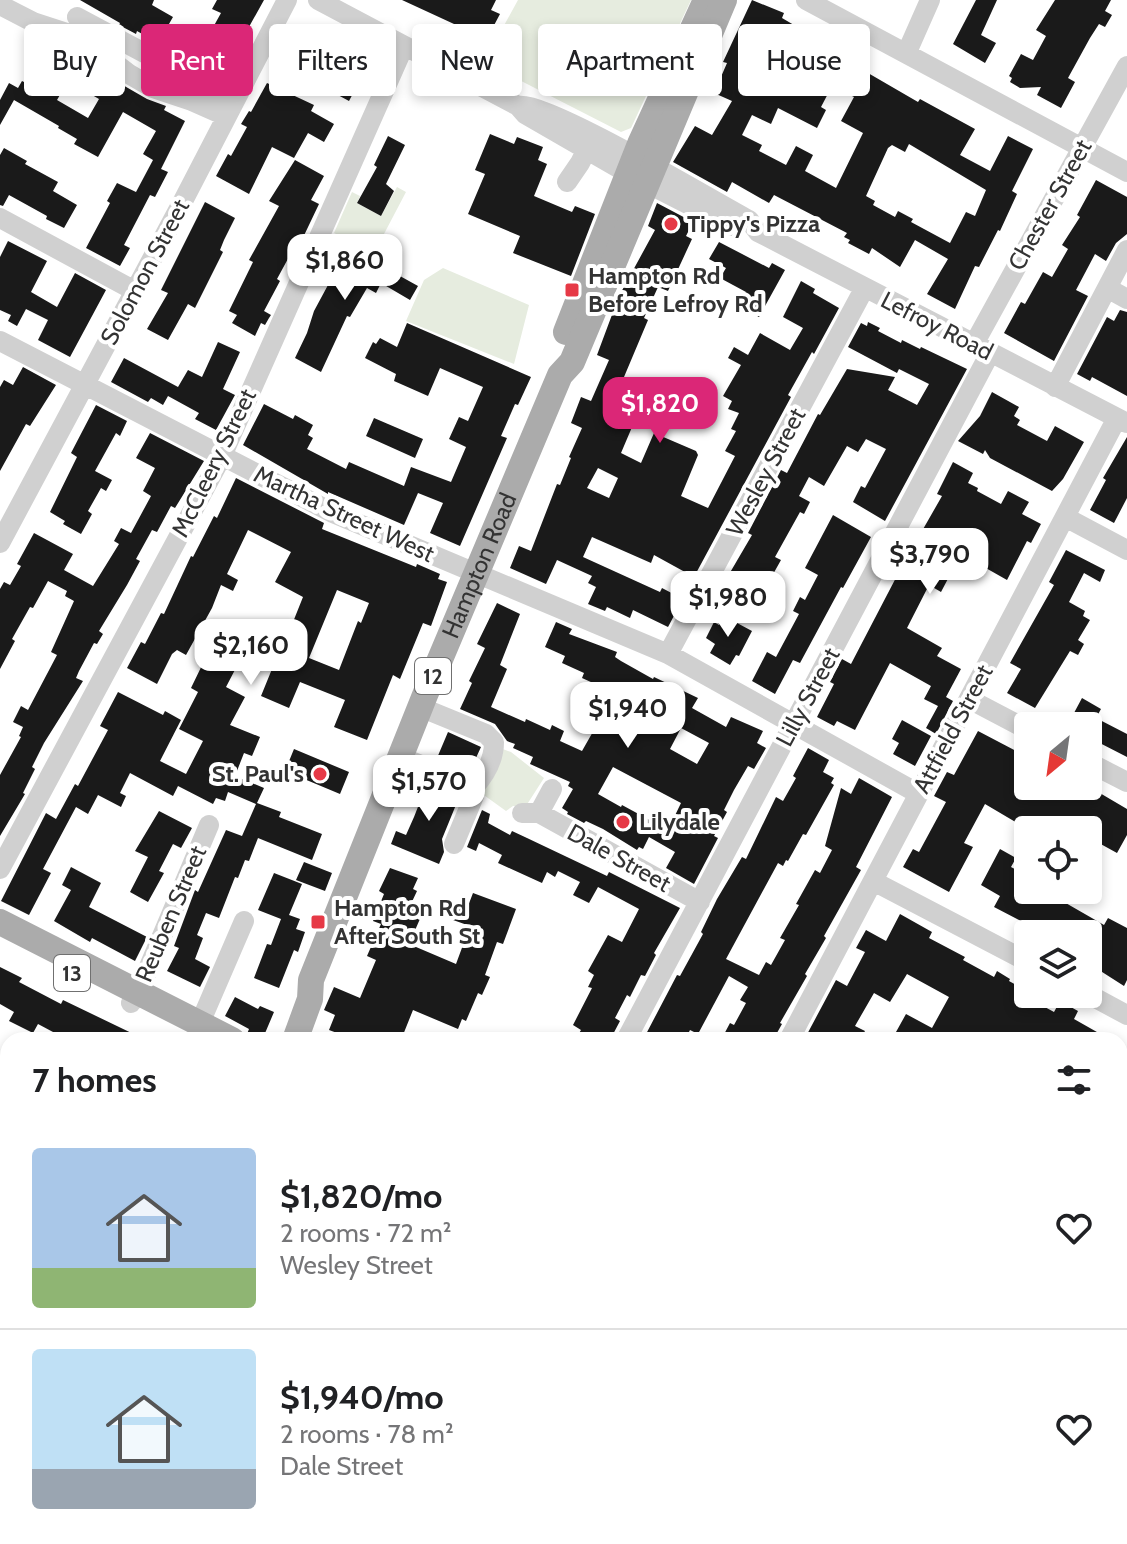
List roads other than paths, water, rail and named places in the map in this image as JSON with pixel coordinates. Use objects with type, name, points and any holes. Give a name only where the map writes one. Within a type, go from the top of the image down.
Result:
[{"type":"main road","name":"Hampton Road","points":[[641,170],[706,0]]},
{"type":"main road","name":"Hampton Road","points":[[298,1032],[310,999],[311,980],[399,756],[560,375],[558,357],[561,346],[641,170],[724,0]]},
{"type":"main road","name":"13","points":[[0,922],[134,998]]},
{"type":"main road","name":"13","points":[[0,935],[204,1032]]},
{"type":"main road","name":"Hampton Road","points":[[280,1032],[296,993],[311,980]]},
{"type":"street","name":"Solomon Street","points":[[0,543],[287,0]]},
{"type":"street","name":"Lefroy Road","points":[[318,0],[518,106],[525,114],[587,149],[641,170],[749,220],[758,232],[864,289],[1122,420]]},
{"type":"street","points":[[806,0],[1127,172]]},
{"type":"street","points":[[907,52],[930,0]]},
{"type":"street","points":[[0,5],[27,20],[82,38],[153,88],[192,101],[230,108]]},
{"type":"street","points":[[77,17],[230,108]]},
{"type":"street","name":"McCleery Street","points":[[0,869],[222,456],[404,46]]},
{"type":"street","name":"Chester Street","points":[[982,349],[1081,148],[1127,66]]},
{"type":"street","name":"Lefroy Road","points":[[518,106],[529,105],[548,112],[641,170]]},
{"type":"street","points":[[567,182],[587,149]]},
{"type":"street","points":[[0,218],[135,291]]},
{"type":"street","points":[[1055,387],[1127,250]]},
{"type":"street","points":[[1107,288],[1127,299]]},
{"type":"street","name":"Wesley Street","points":[[668,654],[864,289]]},
{"type":"street","name":"Martha Street West","points":[[0,341],[333,513],[668,654],[919,794]]},
{"type":"street","name":"Lilly Street","points":[[630,1032],[793,724],[982,349]]},
{"type":"street","name":"Attfield Street","points":[[793,1032],[1065,517],[1122,420]]},
{"type":"street","points":[[1065,517],[1127,550]]},
{"type":"street","points":[[969,699],[1014,723]]},
{"type":"street","points":[[420,707],[486,734],[494,742],[494,752],[483,777],[474,787],[474,796],[454,844]]},
{"type":"street","points":[[399,756],[474,787]]},
{"type":"street","points":[[1102,769],[1127,782]]},
{"type":"street","name":"Dale Street","points":[[552,789],[530,813],[700,902]]},
{"type":"street","name":"Reuben Street","points":[[134,998],[209,825]]},
{"type":"street","points":[[873,881],[1014,955]]},
{"type":"street","points":[[209,1032],[244,921]]},
{"type":"street","points":[[1102,1002],[1127,1015]]},
{"type":"place","name":"Tippy's Pizza","points":[[671,224]]},
{"type":"place","name":"Hampton Rd Before Lefroy Rd","points":[[572,290]]},
{"type":"place","name":"St. Paul's","points":[[320,774]]},
{"type":"place","name":"Lilydale","points":[[623,822]]},
{"type":"place","name":"Hampton Rd After South St","points":[[318,922]]}]
